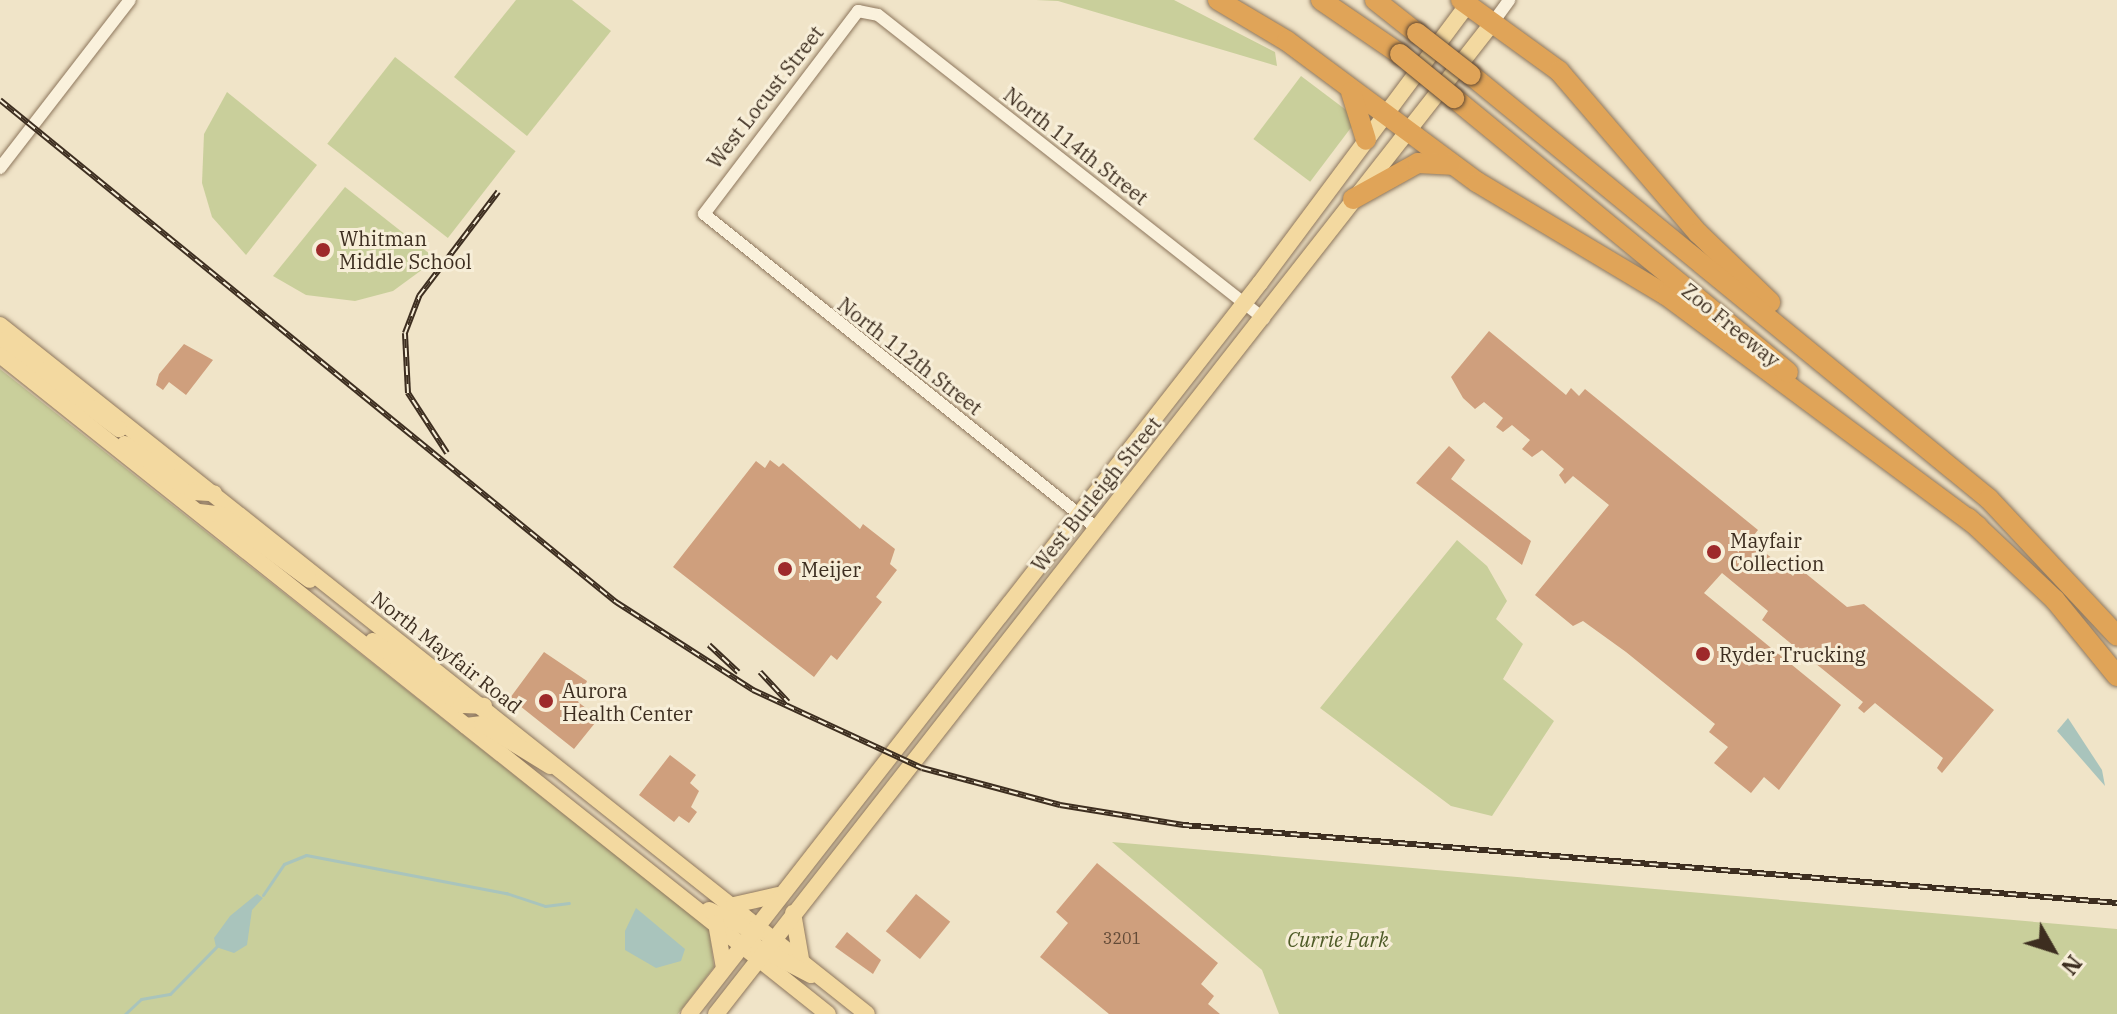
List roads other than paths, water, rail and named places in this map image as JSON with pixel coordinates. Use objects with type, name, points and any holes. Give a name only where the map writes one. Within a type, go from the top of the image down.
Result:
[{"type":"highway","points":[[1218,0],[1348,89],[1451,165],[1666,295],[1978,527]]},
{"type":"highway","name":"Zoo Freeway","points":[[1321,0],[1400,54],[1978,527],[2055,600],[2117,676]]},
{"type":"highway","name":"Zoo Freeway","points":[[1375,0],[1836,371],[2021,529],[2117,636]]},
{"type":"highway","points":[[1466,2],[1565,77],[1698,233],[1836,371]]},
{"type":"highway","points":[[1348,89],[1360,107],[1366,140]]},
{"type":"highway","points":[[1353,199],[1389,174],[1418,163],[1451,165]]},
{"type":"main road","name":"West Burleigh Street","points":[[689,1014],[1243,302],[1466,2]]},
{"type":"main road","name":"West Burleigh Street","points":[[716,1014],[1095,527],[1264,319],[1405,131],[1494,21]]},
{"type":"main road","name":"North Mayfair Road","points":[[0,325],[734,905],[751,933],[828,1014]]},
{"type":"main road","points":[[0,340],[91,413],[159,450]]},
{"type":"main road","name":"North Mayfair Road","points":[[0,355],[690,903],[716,923],[751,933]]},
{"type":"main road","points":[[88,425],[146,455],[192,492],[214,493]]},
{"type":"main road","points":[[199,512],[222,515],[285,565],[354,604]]},
{"type":"main road","points":[[333,619],[397,654],[461,705],[484,706]]},
{"type":"main road","points":[[466,726],[482,724],[537,761],[566,771]]},
{"type":"main road","points":[[734,905],[781,894]]},
{"type":"main road","points":[[690,903],[751,933],[765,948],[827,981]]},
{"type":"main road","points":[[793,913],[801,959]]},
{"type":"main road","points":[[716,923],[724,968]]},
{"type":"main road","name":"North Mayfair Road","points":[[765,948],[801,959],[867,1014]]},
{"type":"street","points":[[0,168],[130,0]]},
{"type":"street","name":"West Burleigh Street","points":[[1494,21],[1509,0]]},
{"type":"street","name":"West Locust Street","points":[[704,214],[863,9]]},
{"type":"street","name":"North 114th Street","points":[[863,9],[1264,319]]},
{"type":"street","name":"North 112th Street","points":[[704,214],[1095,527]]},
{"type":"water","points":[[2068,718],[2102,770],[2105,786],[2057,731]]},
{"type":"water","points":[[257,894],[263,898],[252,910],[247,945],[234,953],[216,947],[214,938],[230,916]]},
{"type":"water","points":[[636,908],[685,949],[681,961],[656,968],[625,950],[625,931]]},
{"type":"waterway","points":[[263,895],[284,864],[306,855],[506,893],[545,906],[569,903]]},
{"type":"waterway","points":[[125,1014],[141,999],[170,994],[216,947]]},
{"type":"railway","points":[[0,100],[616,602],[753,690],[922,768],[1060,805],[1183,825],[2117,903]]},
{"type":"railway","points":[[447,453],[408,393],[405,333],[419,296],[498,192]]},
{"type":"railway","points":[[709,645],[738,672]]},
{"type":"railway","points":[[760,672],[788,702]]},
{"type":"place","name":"Whitman Middle School","points":[[323,250]]},
{"type":"place","name":"Mayfair Collection","points":[[1714,552]]},
{"type":"place","name":"Meijer","points":[[785,569]]},
{"type":"place","name":"Ryder Trucking","points":[[1703,654]]},
{"type":"place","name":"Aurora Health Center","points":[[546,701]]},
{"type":"park label","name":"Currie Park","points":[[1338,939]]}]
